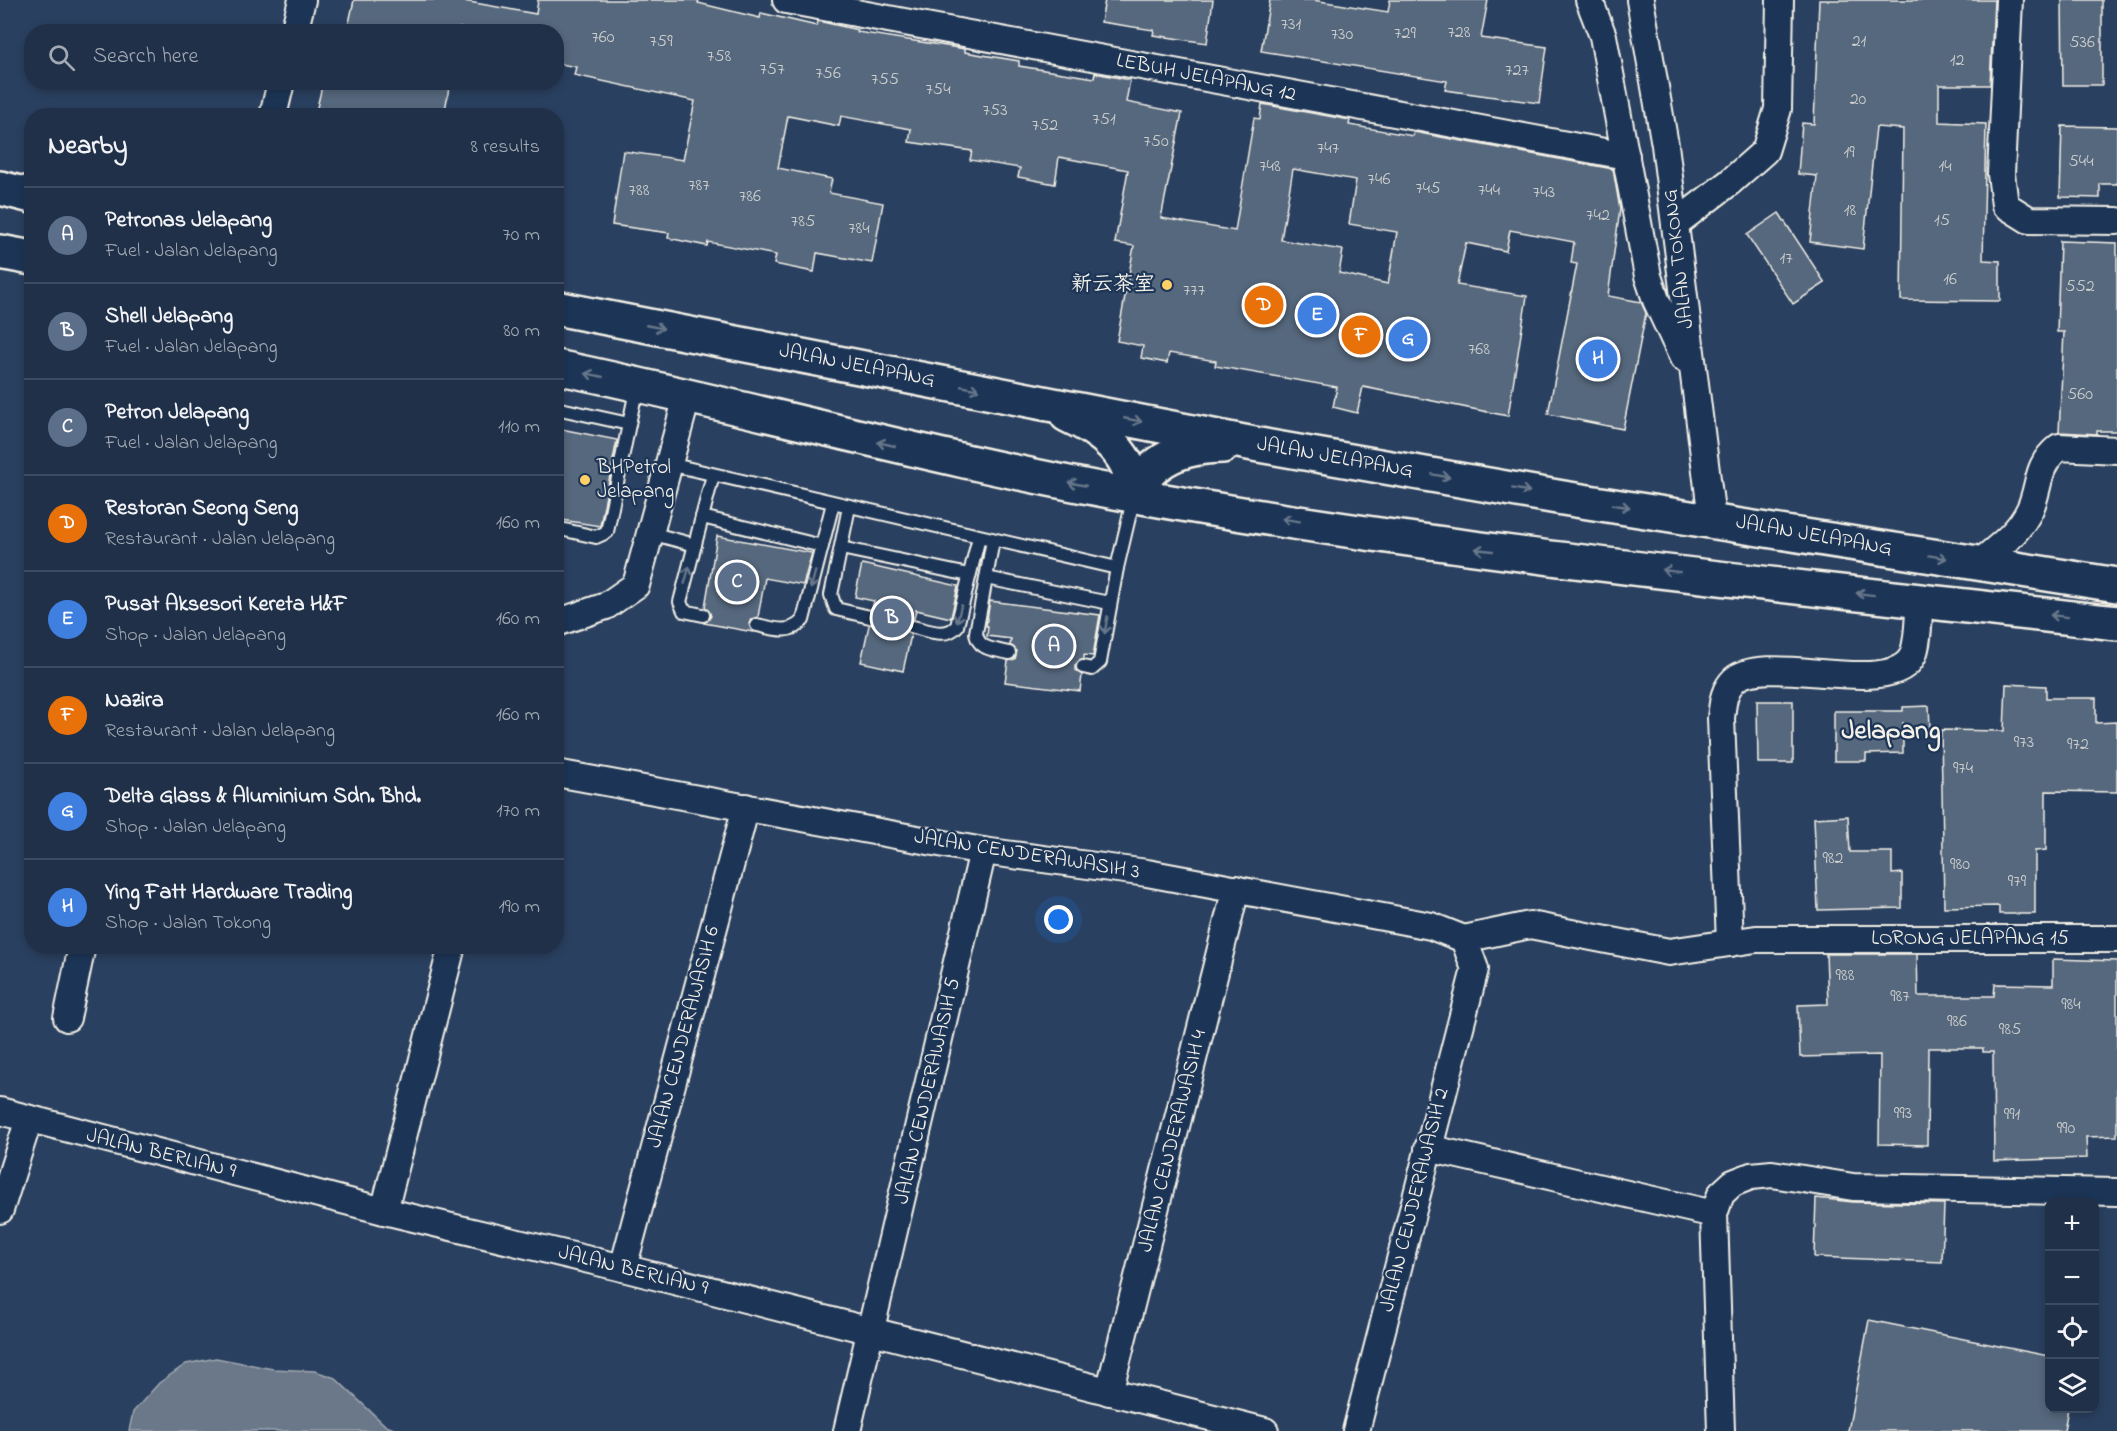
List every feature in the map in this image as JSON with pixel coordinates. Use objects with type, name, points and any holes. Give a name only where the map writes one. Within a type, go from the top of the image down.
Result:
[{"type":"main road","points":[[0,188],[24,194]]},
{"type":"main road","points":[[0,252],[24,256]]},
{"type":"main road","name":"JALAN JELAPANG","points":[[564,310],[1259,445],[1563,498],[1712,519],[2117,585]]},
{"type":"main road","points":[[564,369],[982,466],[1134,495],[1461,547],[2117,623]]},
{"type":"main road","points":[[1034,400],[1087,425],[1117,448],[1130,467],[1134,478],[1134,495]]},
{"type":"main road","points":[[1134,495],[1149,471],[1171,456],[1201,448],[1259,445]]},
{"type":"street","points":[[296,24],[302,0]]},
{"type":"street","name":"LEBUH JELAPANG 12","points":[[786,0],[1626,156]]},
{"type":"street","points":[[1589,0],[1603,36],[1648,276],[1656,300],[1694,381]]},
{"type":"street","name":"JALAN TOKONG","points":[[1640,0],[1665,145],[1712,519]]},
{"type":"street","points":[[1674,224],[1730,182],[1765,151],[1778,109],[1780,0]]},
{"type":"street","points":[[2009,0],[2001,174],[2005,205],[2029,220],[2117,222]]},
{"type":"street","points":[[275,108],[279,90]]},
{"type":"street","points":[[564,620],[606,606],[636,585],[687,397]]},
{"type":"street","points":[[1978,564],[2013,535],[2030,509],[2045,458],[2058,447],[2117,450]]},
{"type":"street","points":[[1730,943],[1721,718],[1724,694],[1735,679],[1761,671],[1875,675],[1897,671],[1912,656],[1920,600]]},
{"type":"street","name":"JALAN CENDERAWASIH 3","points":[[564,774],[983,851],[1147,873],[1236,889],[1431,926],[1464,939]]},
{"type":"street","name":"JALAN CENDERAWASIH 6","points":[[623,1268],[746,807]]},
{"type":"street","name":"JALAN CENDERAWASIH 5","points":[[848,1431],[983,851]]},
{"type":"street","name":"JALAN CENDERAWASIH 4","points":[[1110,1392],[1236,889]]},
{"type":"street","name":"LORONG JELAPANG 15","points":[[1464,939],[1530,925],[1669,952],[1756,939],[2117,939]]},
{"type":"street","name":"JALAN CENDERAWASIH 2","points":[[1356,1431],[1474,969],[1464,939]]},
{"type":"street","points":[[67,1018],[80,954]]},
{"type":"street","points":[[384,1211],[450,954]]},
{"type":"street","name":"JALAN BERLIAN 9","points":[[0,1111],[384,1211],[623,1268],[1265,1431]]},
{"type":"street","points":[[0,1210],[29,1119]]},
{"type":"street","points":[[1428,1148],[1714,1214]]},
{"type":"street","points":[[1721,1431],[1714,1214],[1721,1194],[1733,1183],[1751,1176],[1772,1174],[1853,1187],[2117,1192]]},
{"type":"lane","points":[[564,530],[596,537],[607,532],[637,385]]},
{"type":"lane","points":[[564,410],[629,424]]},
{"type":"lane","points":[[669,464],[1117,568]]},
{"type":"lane","points":[[703,615],[684,611],[680,607],[713,475]]},
{"type":"lane","points":[[1083,667],[1092,669],[1100,662],[1109,603],[1134,495]]},
{"type":"lane","points":[[757,625],[787,631],[796,627],[802,620],[833,503]]},
{"type":"lane","points":[[849,507],[831,595],[836,609],[870,617]]},
{"type":"lane","points":[[702,517],[822,546]]},
{"type":"lane","points":[[650,533],[694,545]]},
{"type":"lane","points":[[913,627],[944,634],[952,632],[957,626],[979,537]]},
{"type":"lane","points":[[993,540],[976,633],[977,642],[982,647],[1009,653]]},
{"type":"lane","points":[[841,548],[969,575]]},
{"type":"lane","points":[[986,578],[1109,603]]},
{"type":"water","points":[[216,1358],[273,1369],[315,1371],[335,1378],[386,1426],[399,1431],[129,1431],[133,1412],[159,1383],[186,1364]]},
{"type":"building","points":[[354,0],[458,0],[536,14],[538,0],[699,0],[698,3],[760,18],[761,13],[817,26],[818,21],[858,30],[857,32],[965,49],[965,52],[1019,61],[1019,66],[1094,78],[1095,73],[1130,80],[1126,102],[1182,113],[1161,218],[1235,231],[1254,118],[1260,119],[1262,104],[1350,120],[1349,125],[1413,136],[1414,132],[1613,169],[1620,209],[1608,296],[1641,302],[1646,313],[1623,429],[1548,414],[1577,264],[1571,263],[1574,242],[1510,230],[1506,251],[1466,243],[1457,285],[1527,296],[1508,416],[1363,387],[1357,413],[1333,407],[1337,387],[1215,366],[1216,361],[1169,353],[1167,363],[1141,358],[1143,346],[1117,341],[1134,246],[1115,243],[1128,170],[1059,157],[1055,184],[1018,177],[1020,168],[970,160],[972,151],[909,142],[911,129],[841,116],[839,126],[788,116],[778,168],[832,179],[829,193],[883,203],[872,263],[817,253],[814,272],[774,264],[776,255],[708,242],[707,246],[668,238],[669,233],[612,225],[623,151],[683,160],[695,101],[574,75],[576,67],[564,65],[564,24],[349,24]],"holes":[[[1293,169],[1356,180],[1349,224],[1397,232],[1388,284],[1339,273],[1343,250],[1281,240]]]},
{"type":"building","points":[[1105,0],[1213,0],[1207,43],[1153,35],[1154,30],[1101,22]]},
{"type":"building","points":[[1270,0],[1313,0],[1388,12],[1390,0],[1488,0],[1481,38],[1547,47],[1539,103],[1445,90],[1447,81],[1261,51]]},
{"type":"building","points":[[1819,0],[1994,0],[1990,85],[1939,85],[1939,122],[1986,124],[1983,260],[2000,261],[2000,301],[1901,300],[1903,129],[1876,127],[1863,249],[1810,242],[1817,176],[1798,174],[1802,123],[1814,124]]},
{"type":"building","points":[[2062,0],[2102,0],[2102,85],[2063,85]]},
{"type":"building","points":[[321,90],[449,90],[445,108],[317,108]]},
{"type":"building","points":[[2062,126],[2117,127],[2117,184],[2100,184],[2100,198],[2060,197]]},
{"type":"building","points":[[1779,213],[1825,283],[1793,304],[1747,235]]},
{"type":"building","points":[[2060,241],[2117,243],[2117,431],[2097,431],[2097,434],[2059,432],[2064,332],[2057,332]]},
{"type":"building","name":"BHPetrol Jelapang","points":[[564,430],[617,440],[600,526],[564,520]]},
{"type":"building","points":[[717,536],[812,553],[803,585],[765,578],[758,617],[751,619],[749,624],[753,632],[704,623],[711,616],[705,607]]},
{"type":"building","points":[[862,564],[958,586],[951,618],[916,610],[914,619],[907,622],[905,630],[911,635],[903,671],[861,662],[869,625],[876,623],[878,618],[872,609],[874,601],[855,597]]},
{"type":"building","points":[[990,601],[1100,615],[1093,656],[1084,655],[1084,659],[1075,665],[1075,670],[1082,675],[1080,691],[1005,682],[1008,661],[1015,659],[1017,651],[1010,645],[1011,639],[987,636],[988,626],[986,626]]},
{"type":"building","points":[[2006,684],[2046,686],[2046,698],[2096,698],[2096,723],[2117,722],[2117,792],[2046,791],[2046,850],[2035,851],[2035,914],[1999,914],[1999,906],[1944,907],[1941,730],[2004,731]]},
{"type":"building","points":[[1757,701],[1793,701],[1793,763],[1758,763]]},
{"type":"building","points":[[1929,706],[1930,728],[1904,728],[1903,722],[1903,753],[1866,754],[1866,761],[1834,761],[1834,711],[1903,711],[1903,707]]},
{"type":"building","points":[[1848,816],[1850,852],[1892,852],[1892,874],[1902,873],[1902,908],[1818,910],[1814,818]]},
{"type":"building","points":[[1826,954],[1917,954],[1918,996],[1994,996],[1995,984],[2053,985],[2053,959],[2117,961],[2117,1136],[2086,1137],[2087,1158],[1994,1161],[1993,1052],[1983,1052],[1983,1048],[1928,1048],[1927,1145],[1879,1144],[1880,1055],[1800,1057],[1798,1005],[1828,1004]]},
{"type":"building","points":[[1816,1198],[1853,1202],[1944,1204],[1942,1262],[1814,1257]]},
{"type":"building","points":[[1869,1320],[2045,1355],[2045,1413],[2067,1413],[2064,1431],[1848,1431]]},
{"type":"place","name":"新云茶室","points":[[1167,285]]},
{"type":"place","name":"Restoran Seong Seng","points":[[1264,305]]},
{"type":"place","name":"Pusat Aksesori Kereta H&F","points":[[1317,315]]},
{"type":"place","name":"Nazira","points":[[1361,335]]},
{"type":"place","name":"Delta Glass & Aluminium Sdn. Bhd.","points":[[1408,339]]},
{"type":"place","name":"Ying Fatt Hardware Trading","points":[[1598,359]]},
{"type":"place","name":"BHPetrol Jelapang","points":[[585,480]]},
{"type":"place","name":"Petron Jelapang","points":[[737,582]]},
{"type":"place","name":"Shell Jelapang","points":[[892,618]]},
{"type":"place","name":"Petronas Jelapang","points":[[1054,646]]},
{"type":"district","name":"Jelapang","points":[[1891,731]]}]
